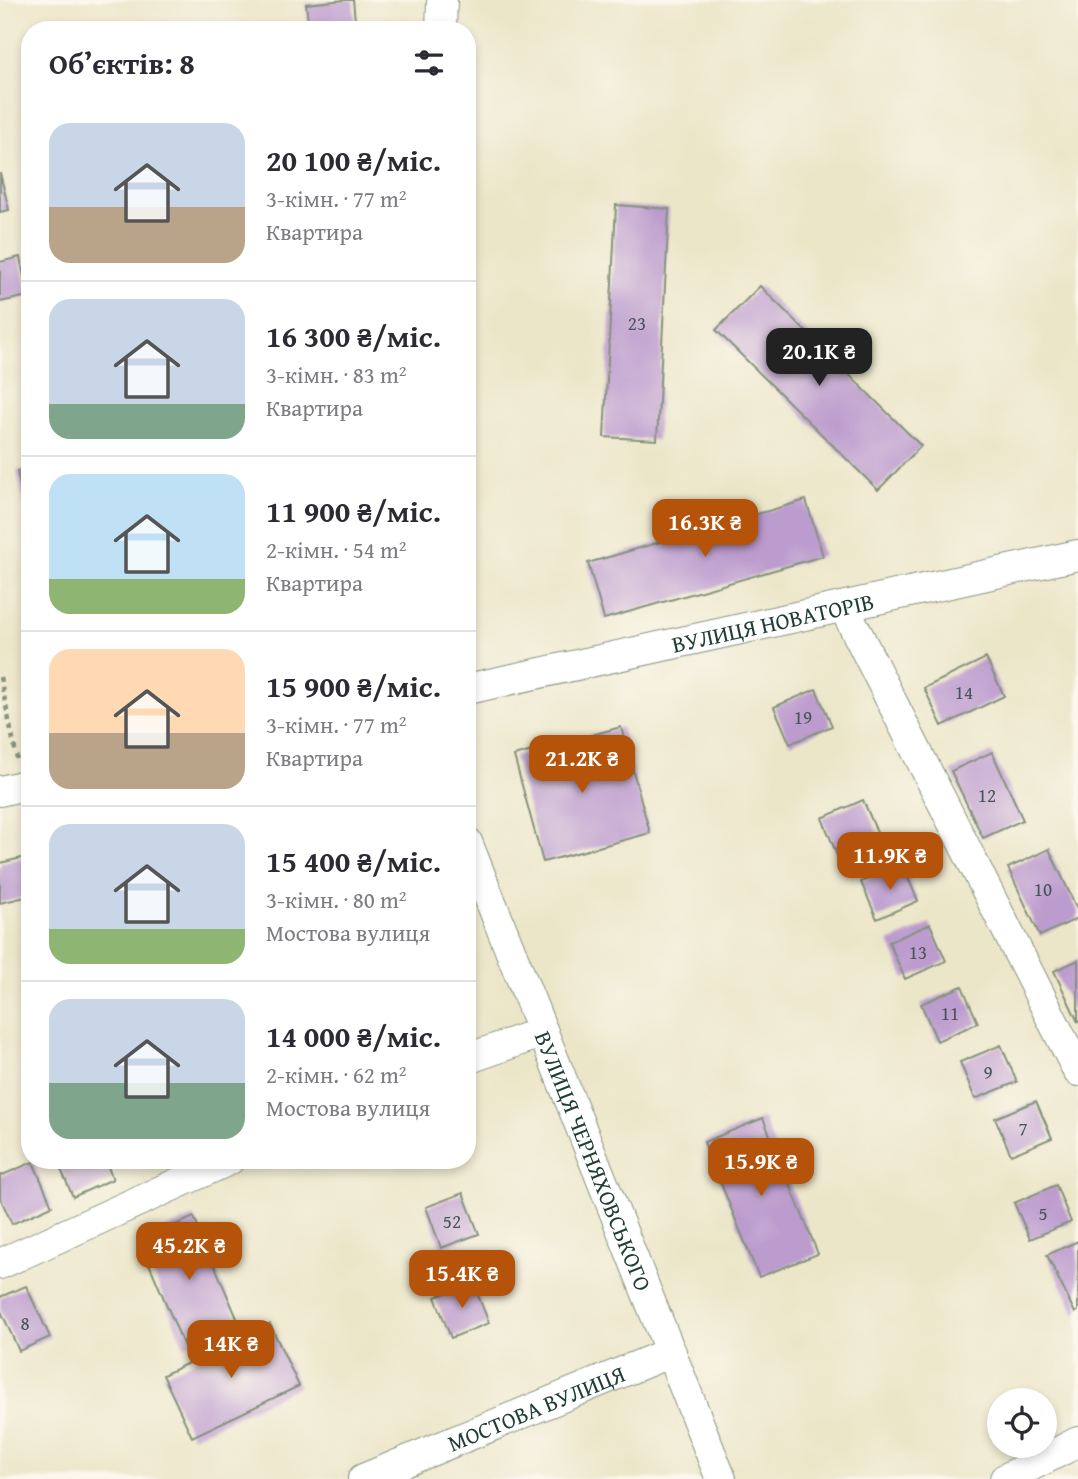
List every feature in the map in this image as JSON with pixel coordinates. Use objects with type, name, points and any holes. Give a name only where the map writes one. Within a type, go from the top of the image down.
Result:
[{"type":"street","points":[[441,21],[442,0]]},
{"type":"street","name":"ВУЛИЦЯ НОВАТОРІВ","points":[[476,687],[1078,555]]},
{"type":"street","points":[[844,607],[1078,1071]]},
{"type":"street","name":"ВУЛИЦЯ ЧЕРНЯХОВСЬКОГО","points":[[476,864],[722,1479]]},
{"type":"street","points":[[476,1056],[543,1032]]},
{"type":"street","points":[[0,1264],[209,1169]]},
{"type":"street","name":"МОСТОВА ВУЛИЦЯ","points":[[363,1479],[671,1352]]},
{"type":"street","points":[[1004,1479],[1078,1443]]},
{"type":"path","points":[[0,677],[17,787]]},
{"type":"building","points":[[353,0],[355,21],[308,21],[306,4]]},
{"type":"building","points":[[0,173],[9,210],[0,212]]},
{"type":"building","points":[[616,205],[669,209],[657,440],[604,437]]},
{"type":"building","points":[[20,257],[21,298],[0,302],[0,262]]},
{"type":"building","points":[[760,286],[921,446],[878,490],[716,330]]},
{"type":"building","points":[[21,470],[21,490],[17,471]]},
{"type":"building","points":[[806,500],[823,556],[604,619],[588,563]]},
{"type":"building","points":[[986,658],[1004,696],[942,726],[924,688]]},
{"type":"building","points":[[816,689],[832,726],[790,744],[774,707]]},
{"type":"building","points":[[621,727],[650,833],[543,862],[514,756]]},
{"type":"building","points":[[992,752],[1023,820],[983,838],[951,771]]},
{"type":"building","points":[[863,800],[879,837],[837,855],[822,818]]},
{"type":"building","points":[[1049,849],[1078,911],[1078,918],[1040,936],[1008,868]]},
{"type":"building","points":[[21,858],[21,898],[0,903],[0,863]]},
{"type":"building","points":[[902,864],[918,901],[877,919],[861,882]]},
{"type":"building","points":[[930,924],[946,961],[905,979],[889,942]]},
{"type":"building","points":[[1078,960],[1078,1022],[1054,971]]},
{"type":"building","points":[[962,986],[978,1023],[937,1041],[921,1004]]},
{"type":"building","points":[[1001,1045],[1017,1082],[975,1099],[960,1062]]},
{"type":"building","points":[[1036,1101],[1052,1138],[1011,1155],[995,1118]]},
{"type":"building","points":[[763,1118],[818,1254],[759,1277],[704,1142]]},
{"type":"building","points":[[21,1167],[36,1169],[52,1206],[12,1224],[0,1197],[0,1176]]},
{"type":"building","points":[[61,1169],[109,1169],[113,1179],[73,1197]]},
{"type":"building","points":[[1056,1185],[1071,1222],[1030,1239],[1014,1203]]},
{"type":"building","points":[[463,1193],[479,1234],[441,1248],[426,1207]]},
{"type":"building","points":[[194,1217],[239,1323],[184,1346],[139,1240]]},
{"type":"building","points":[[1078,1241],[1078,1311],[1075,1313],[1047,1255]]},
{"type":"building","points":[[473,1283],[489,1323],[451,1338],[435,1297]]},
{"type":"building","points":[[26,1286],[50,1337],[19,1351],[0,1309],[0,1297]]},
{"type":"building","points":[[270,1324],[299,1386],[192,1437],[163,1375]]}]
